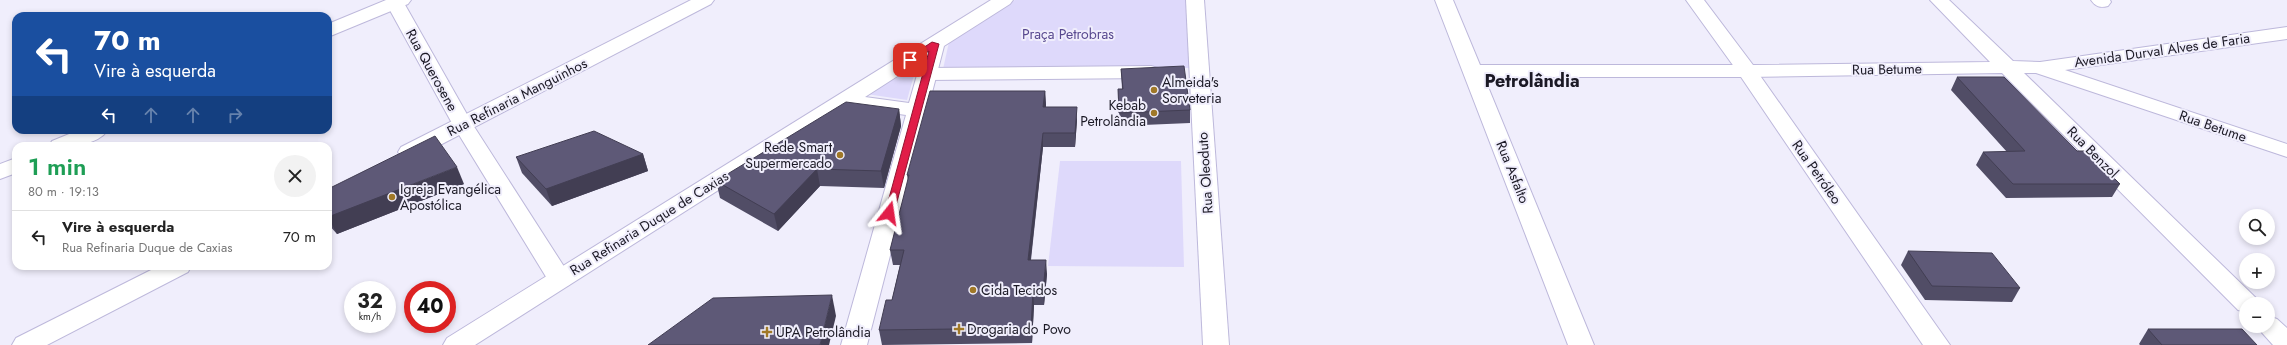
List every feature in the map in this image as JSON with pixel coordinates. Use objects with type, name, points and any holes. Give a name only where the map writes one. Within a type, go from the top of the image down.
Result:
[{"type":"street","name":"Rua Refinaria Manguinhos","points":[[392,160],[705,0]]},
{"type":"street","name":"Rua Refinaria Duque de Caxias","points":[[456,345],[1004,0]]},
{"type":"street","name":"Rua Oleoduto","points":[[1195,0],[1183,71],[1216,345]]},
{"type":"street","name":"Rua Asfalto","points":[[1444,0],[1581,345]]},
{"type":"street","name":"Rua Petróleo","points":[[1695,0],[1938,345]]},
{"type":"street","name":"Rua Benzol","points":[[1939,0],[2240,297]]},
{"type":"street","name":"Rua Querosene","points":[[398,1],[463,125],[560,279]]},
{"type":"street","points":[[332,29],[398,1]]},
{"type":"street","name":"Avenida Durval Alves de Faria","points":[[2038,67],[2287,33]]},
{"type":"street","points":[[854,345],[935,44]]},
{"type":"street","name":"Rua Betume","points":[[1473,71],[1747,72],[2038,67],[2287,151]]},
{"type":"street","points":[[926,74],[1183,71]]},
{"type":"street","points":[[845,100],[917,110]]},
{"type":"street","points":[[69,142],[88,134]]},
{"type":"street","points":[[0,172],[12,167]]},
{"type":"street","points":[[25,345],[171,270]]},
{"type":"street","points":[[2275,331],[2287,343]]},
{"type":"green space","name":"Praça Petrobras","points":[[1015,0],[1190,0],[1192,68],[943,69],[949,42]]},
{"type":"green space","points":[[916,68],[907,100],[866,94]]},
{"type":"green space","points":[[1060,161],[1181,161],[1184,267],[1048,266]]},
{"type":"building","points":[[1184,66],[1190,110],[1119,113],[1118,89],[1123,89],[1121,69]]},
{"type":"building","points":[[1957,77],[2004,77],[2077,151],[2087,151],[2120,184],[2013,184],[1983,152],[2025,151]]},
{"type":"building","points":[[930,91],[1045,91],[1043,107],[1077,107],[1075,133],[1043,133],[1028,260],[1046,260],[1043,291],[1033,291],[1031,328],[879,330],[886,300],[892,300],[904,250],[890,250],[909,175],[907,175]]},
{"type":"building","name":"Rede Smart Supermercado","points":[[846,102],[899,109],[881,171],[817,169],[774,214],[716,181]]},
{"type":"building","points":[[594,131],[643,154],[546,189],[516,157]]},
{"type":"building","points":[[435,136],[457,167],[332,215],[332,187]]},
{"type":"building","points":[[1908,251],[1992,253],[2020,288],[1932,286]]},
{"type":"building","points":[[832,295],[820,345],[648,345],[713,298]]},
{"type":"building","points":[[2148,329],[2239,329],[2239,333],[2246,333],[2257,345],[2162,345]]},
{"type":"place","name":"Almeida's Sorveteria","points":[[1154,90]]},
{"type":"place","name":"Kebab Petrolândia","points":[[1154,113]]},
{"type":"place","name":"Rede Smart Supermercado","points":[[840,155]]},
{"type":"place","name":"Igreja Evangélica Apostólica","points":[[392,197]]},
{"type":"place","name":"Cida Tecidos","points":[[973,290]]},
{"type":"place","name":"Drogaria do Povo","points":[[959,329]]},
{"type":"place","name":"UPA Petrolândia","points":[[767,332]]},
{"type":"district","name":"Petrolândia","points":[[1532,81]]},
{"type":"route","points":[[889,213],[935,44],[910,60]]}]
